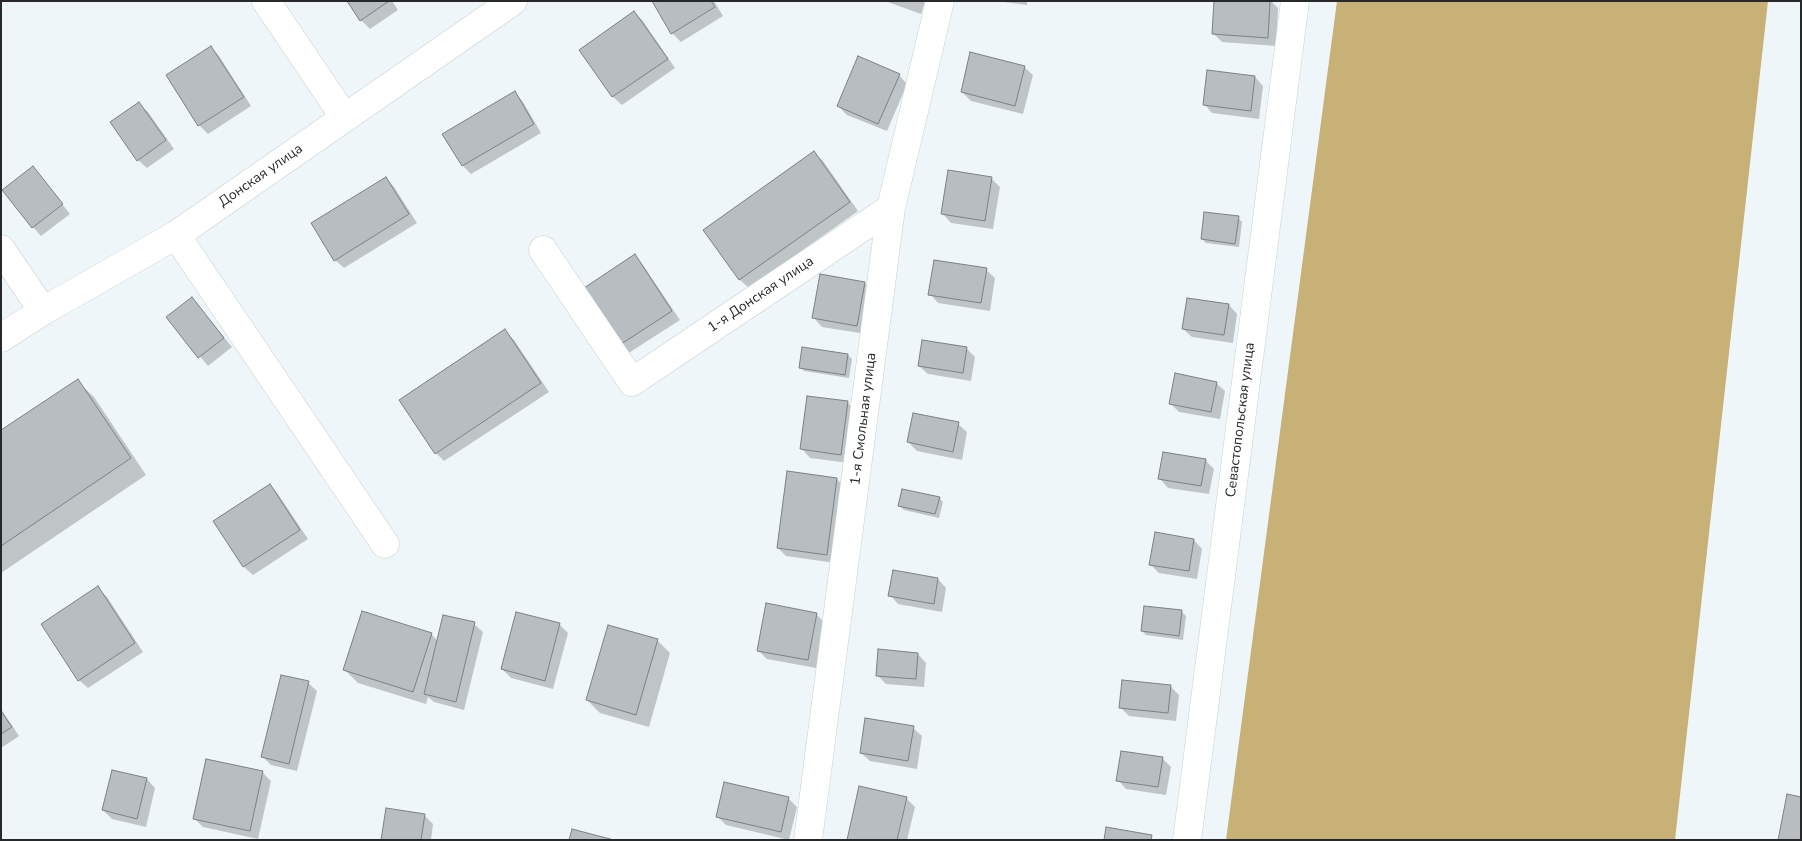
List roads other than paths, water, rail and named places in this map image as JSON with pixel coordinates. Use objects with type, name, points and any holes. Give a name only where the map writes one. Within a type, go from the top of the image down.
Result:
[{"type":"street","points":[[266,1],[345,118]]},
{"type":"street","name":"Донская улица","points":[[1,338],[43,311],[176,235],[513,1]]},
{"type":"street","name":"1-я Смольная улица","points":[[808,840],[891,208],[940,1]]},
{"type":"street","name":"Севастопольская улица","points":[[1187,840],[1295,1]]},
{"type":"street","name":"1-я Донская улица","points":[[543,250],[632,382],[891,208]]},
{"type":"street","points":[[176,235],[385,544]]},
{"type":"street","points":[[1,249],[43,311]]}]
